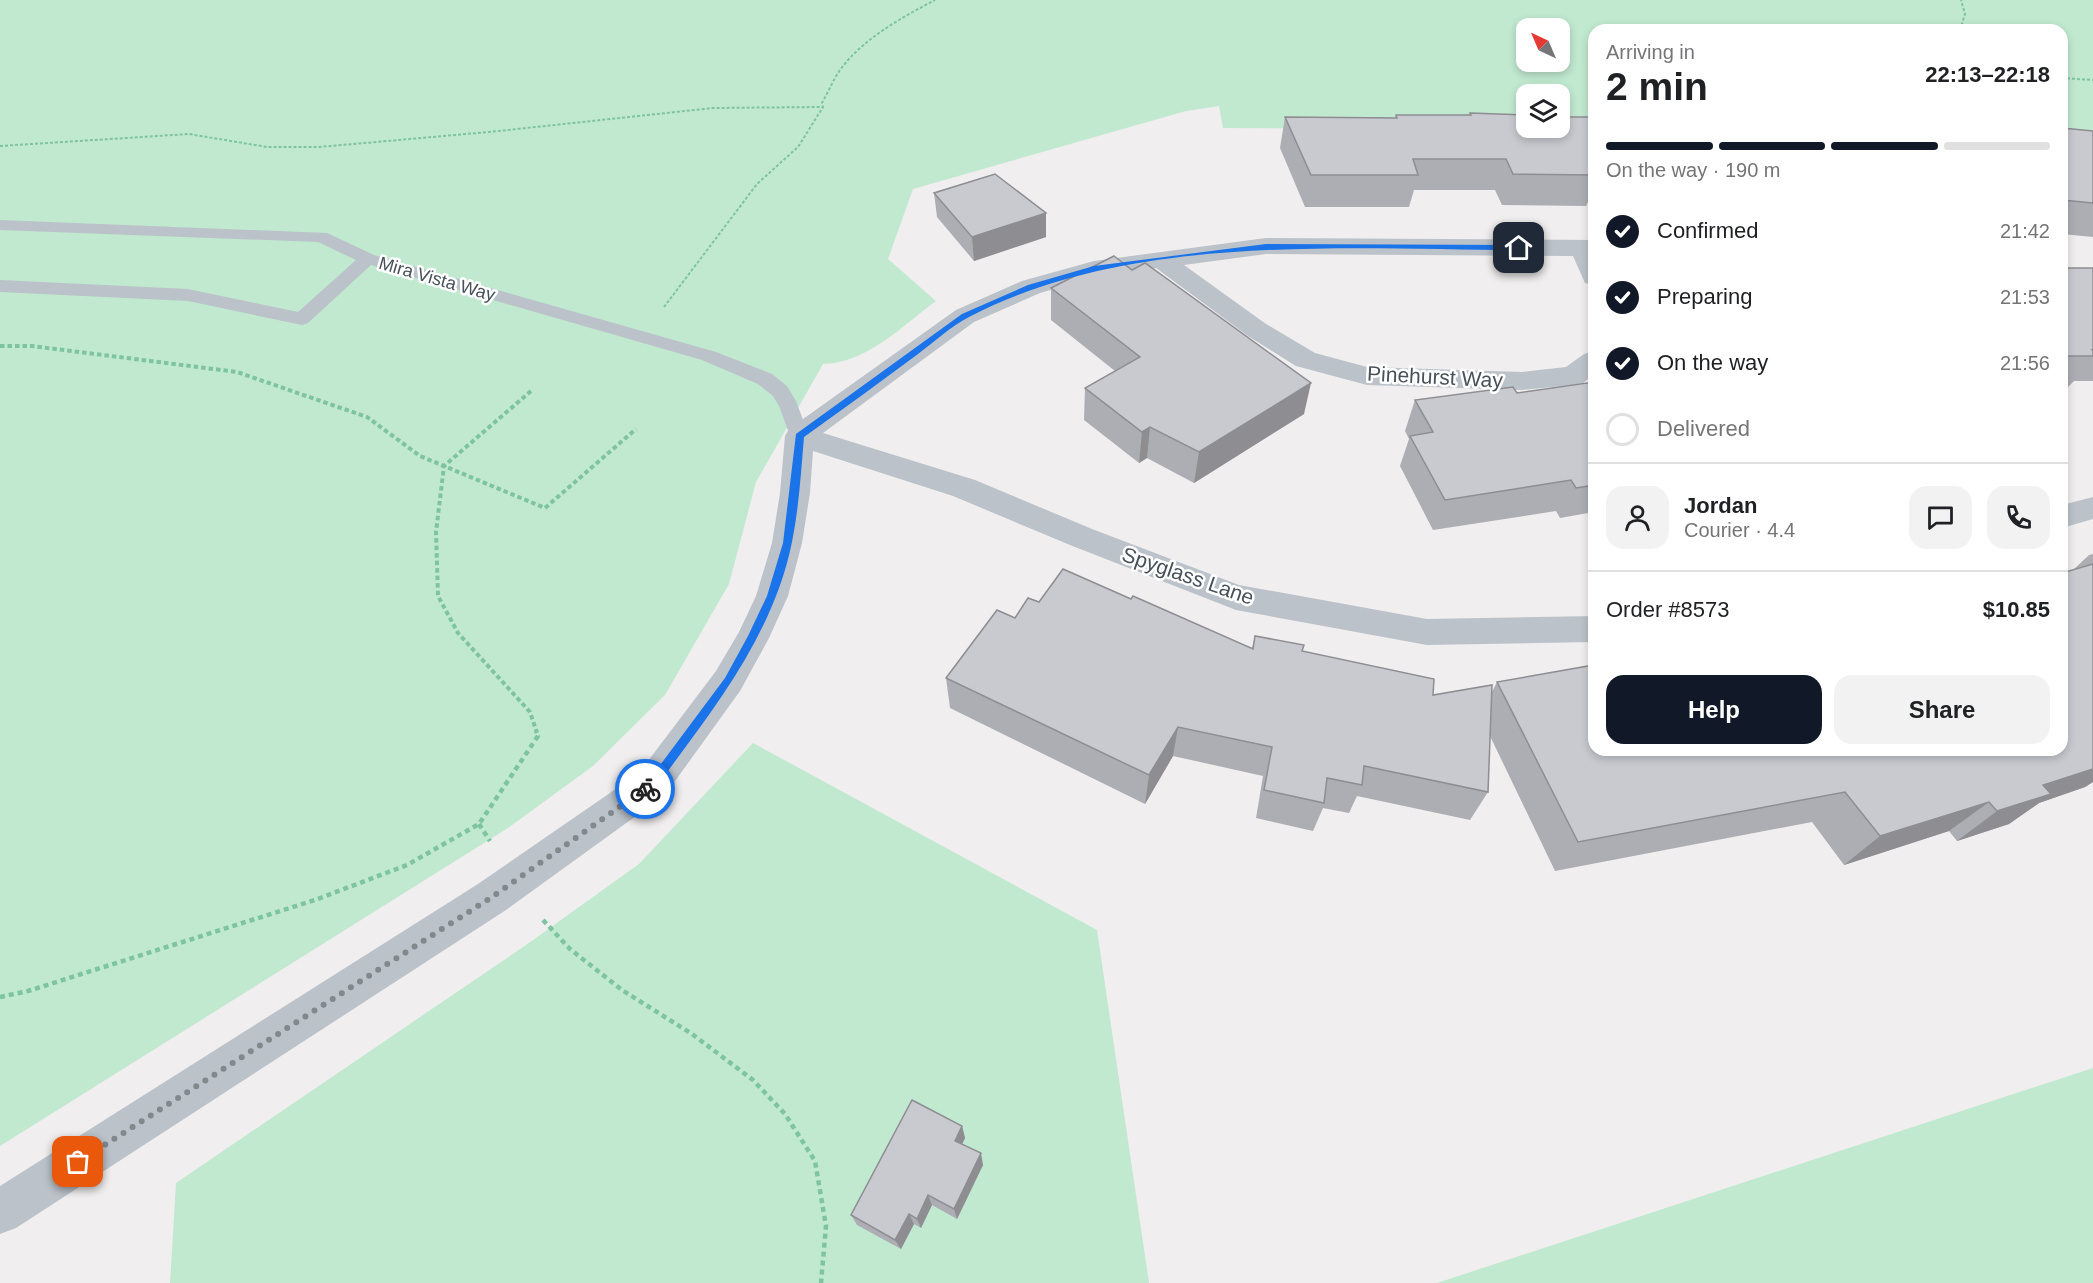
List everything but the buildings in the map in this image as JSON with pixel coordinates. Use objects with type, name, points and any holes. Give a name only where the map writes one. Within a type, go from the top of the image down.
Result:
[{"type":"street","points":[[0,1212],[517,880],[652,784],[728,681],[753,638],[772,596],[784,553],[795,493],[799,436],[965,316],[1031,287],[1094,269],[1266,246],[1588,248]]},
{"type":"street","name":"Pinehurst Way","points":[[1160,259],[1257,330],[1306,360],[1367,375],[1522,381],[1573,376],[1588,365]]},
{"type":"street","name":"Spyglass Lane","points":[[799,436],[964,488],[1081,537],[1236,597],[1427,632],[1588,629]]},
{"type":"street","points":[[2068,515],[2093,508]]},
{"type":"lane","points":[[0,225],[321,237],[368,259]]},
{"type":"lane","name":"Mira Vista Way","points":[[0,286],[188,295],[302,319],[368,259],[709,356],[765,379],[780,391],[789,406],[799,436]]},
{"type":"path","points":[[641,337],[757,184],[798,147],[823,107],[822,103],[843,65],[867,45],[921,7],[935,0]]},
{"type":"path","points":[[1961,0],[1965,14],[1962,24]]},
{"type":"path","points":[[2068,78],[2093,80]]},
{"type":"path","points":[[0,146],[189,134],[267,147],[319,147],[489,132],[713,108],[823,107]]},
{"type":"path","points":[[0,346],[32,346],[237,372],[367,417],[420,456],[545,508],[636,429]]},
{"type":"path","points":[[0,997],[28,991],[315,900],[407,865],[479,824],[538,736],[530,712],[458,633],[438,596],[436,532],[444,465],[531,391]]},
{"type":"path","points":[[479,824],[540,917],[570,949],[622,990],[692,1034],[753,1080],[785,1114],[815,1161],[826,1226],[821,1283]]},
{"type":"green space","points":[[0,0],[2093,0],[2093,157],[2068,154],[2068,24],[1588,24],[1588,129],[1570,129],[1570,84],[1516,84],[1516,129],[1223,128],[1219,106],[1186,111],[913,189],[888,259],[936,301],[897,332],[869,350],[839,362],[823,364],[756,482],[729,584],[665,695],[593,766],[508,828],[0,1146]]},
{"type":"green space","points":[[753,743],[1097,930],[1149,1283],[170,1283],[176,1183],[526,945],[639,864]]},
{"type":"green space","points":[[2093,1068],[2093,1283],[1437,1283]]},
{"type":"way so far","points":[[78,1162],[492,897],[645,789]]},
{"type":"route","points":[[645,789],[652,784],[728,681],[753,638],[772,596],[787,543],[795,493],[799,436],[898,362],[965,316],[1031,287],[1094,269],[1160,259],[1266,246],[1519,248]]}]
